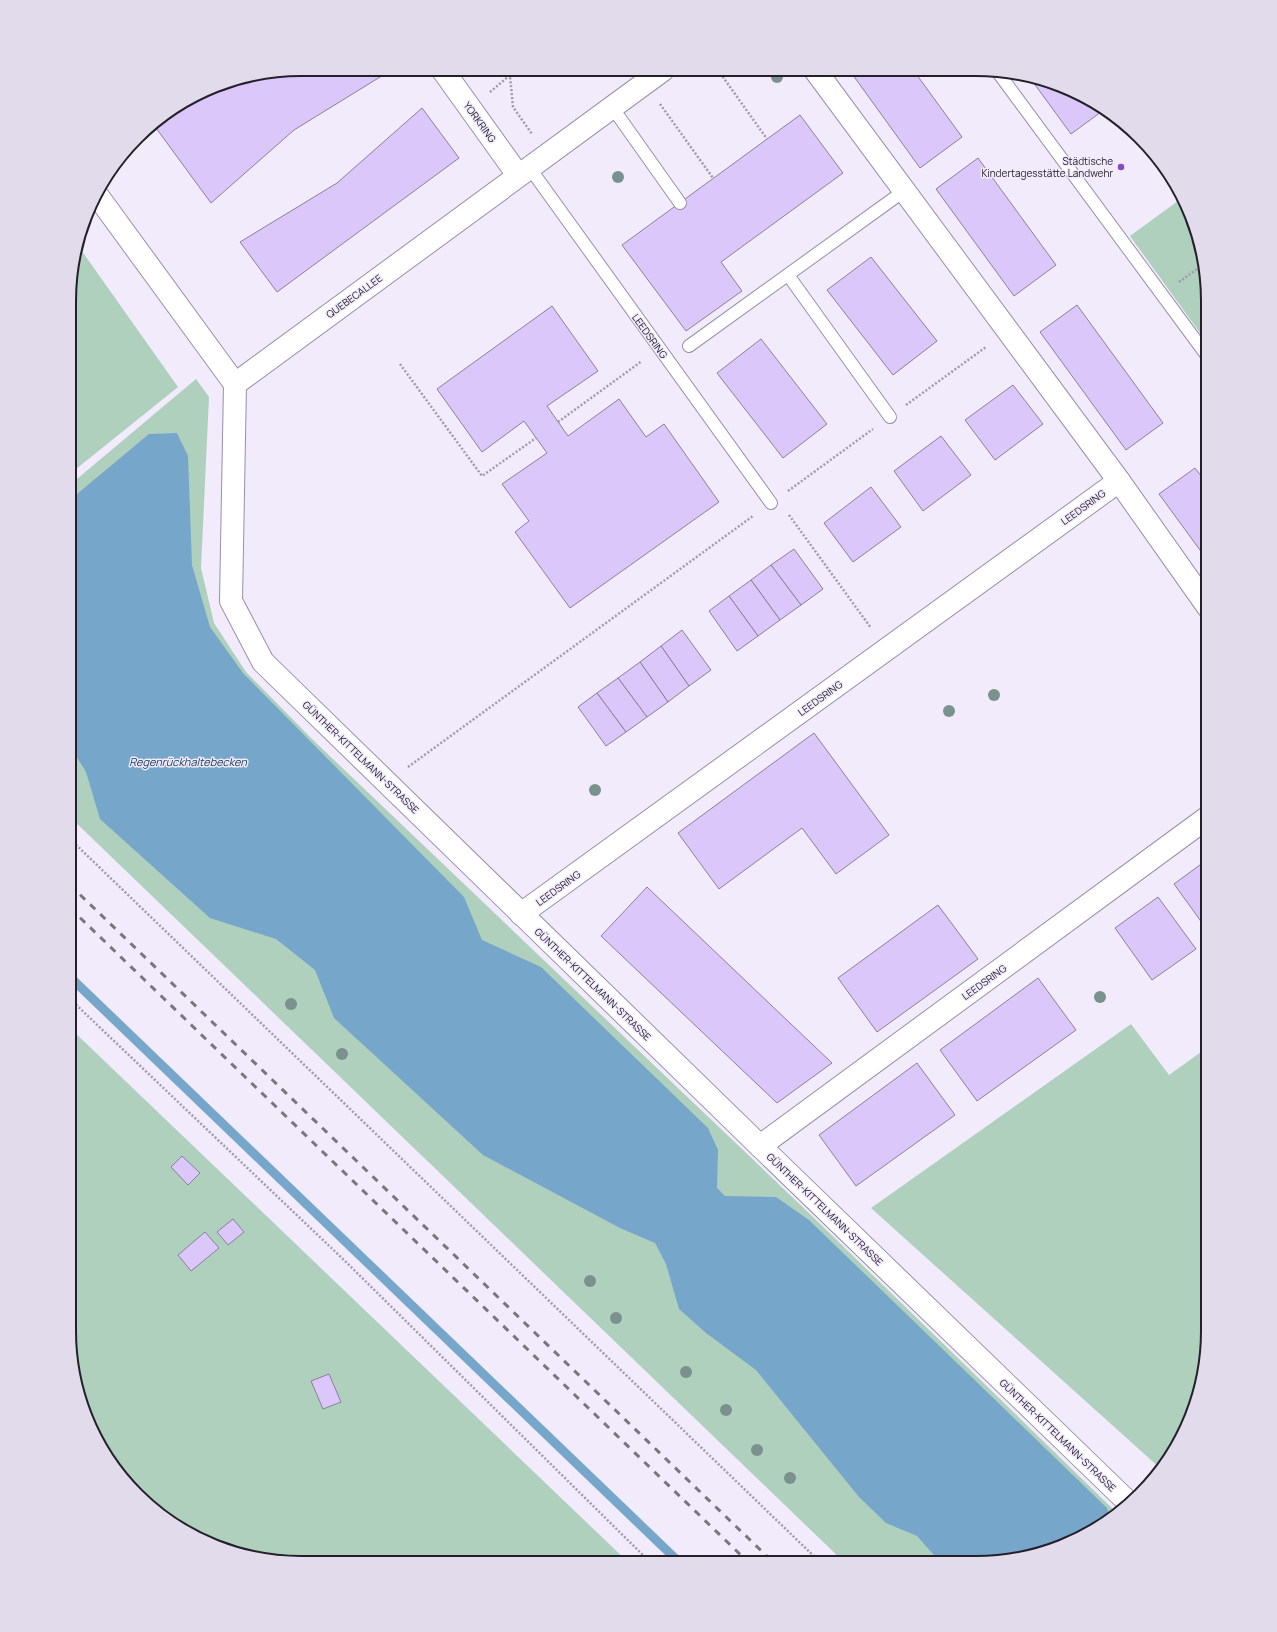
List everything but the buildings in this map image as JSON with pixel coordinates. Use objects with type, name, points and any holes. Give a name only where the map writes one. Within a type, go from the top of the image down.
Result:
[{"type":"street","name":"YORKRING","points":[[448,76],[524,171]]},
{"type":"street","name":"QUEBECALLEE","points":[[235,384],[655,76]]},
{"type":"street","points":[[819,76],[1119,481],[1201,597]]},
{"type":"street","points":[[100,199],[235,384]]},
{"type":"street","name":"GÜNTHER-KITTELMANN-STRASSE","points":[[235,384],[231,601],[263,662],[1125,1499]]},
{"type":"street","name":"LEEDSRING","points":[[521,914],[1119,481]]},
{"type":"street","name":"LEEDSRING","points":[[760,1146],[1201,823]]},
{"type":"lane","points":[[1002,78],[1201,348]]},
{"type":"lane","points":[[612,107],[680,202]]},
{"type":"lane","name":"LEEDSRING","points":[[524,171],[774,501]]},
{"type":"lane","points":[[689,346],[904,191]]},
{"type":"lane","points":[[788,275],[890,417]]},
{"type":"path","points":[[510,76],[513,107],[547,154]]},
{"type":"path","points":[[722,76],[767,139]]},
{"type":"path","points":[[645,83],[713,178]]},
{"type":"path","points":[[387,782],[1008,331]]},
{"type":"path","points":[[558,422],[659,349]]},
{"type":"path","points":[[400,364],[482,476],[536,438]]},
{"type":"path","points":[[774,501],[886,650]]},
{"type":"path","points":[[76,845],[815,1556]]},
{"type":"path","points":[[76,1005],[345,1261],[645,1556]]},
{"type":"green space","points":[[1178,201],[1189,229],[1197,257],[1201,286],[1201,334],[1130,236]]},
{"type":"green space","points":[[82,251],[178,387],[76,469],[76,286]]},
{"type":"green space","name":"Regenrückhaltebecken","points":[[196,379],[209,397],[201,568],[214,623],[246,672],[312,739],[810,1214],[1113,1510],[1076,1533],[1048,1544],[1020,1552],[991,1556],[838,1556],[76,823],[76,480]]},
{"type":"green space","points":[[1131,1024],[1169,1075],[1201,1052],[1201,1346],[1197,1375],[1184,1417],[1171,1444],[1157,1465],[871,1208]]},
{"type":"green space","points":[[76,1034],[622,1556],[286,1556],[257,1552],[229,1544],[201,1533],[164,1510],[142,1490],[122,1468],[106,1444],[93,1417],[80,1375],[76,1346]]},
{"type":"water","name":"Regenrückhaltebecken","points":[[177,433],[188,456],[192,565],[210,627],[243,673],[464,897],[482,940],[541,967],[708,1128],[718,1150],[717,1188],[725,1196],[776,1197],[809,1220],[1107,1508],[1108,1513],[1076,1533],[1062,1539],[1020,1552],[991,1556],[935,1556],[917,1536],[886,1523],[859,1497],[756,1370],[706,1333],[679,1309],[666,1264],[655,1243],[620,1228],[483,1155],[334,1018],[315,970],[276,939],[210,918],[100,819],[86,772],[76,756],[76,495],[149,434]]},
{"type":"waterway","points":[[76,983],[673,1556]]},
{"type":"railway","points":[[76,891],[767,1556]]},
{"type":"railway","points":[[76,914],[742,1556]]},
{"type":"place","name":"Städtische Kindertagesstätte Landwehr","points":[[1121,167]]}]
